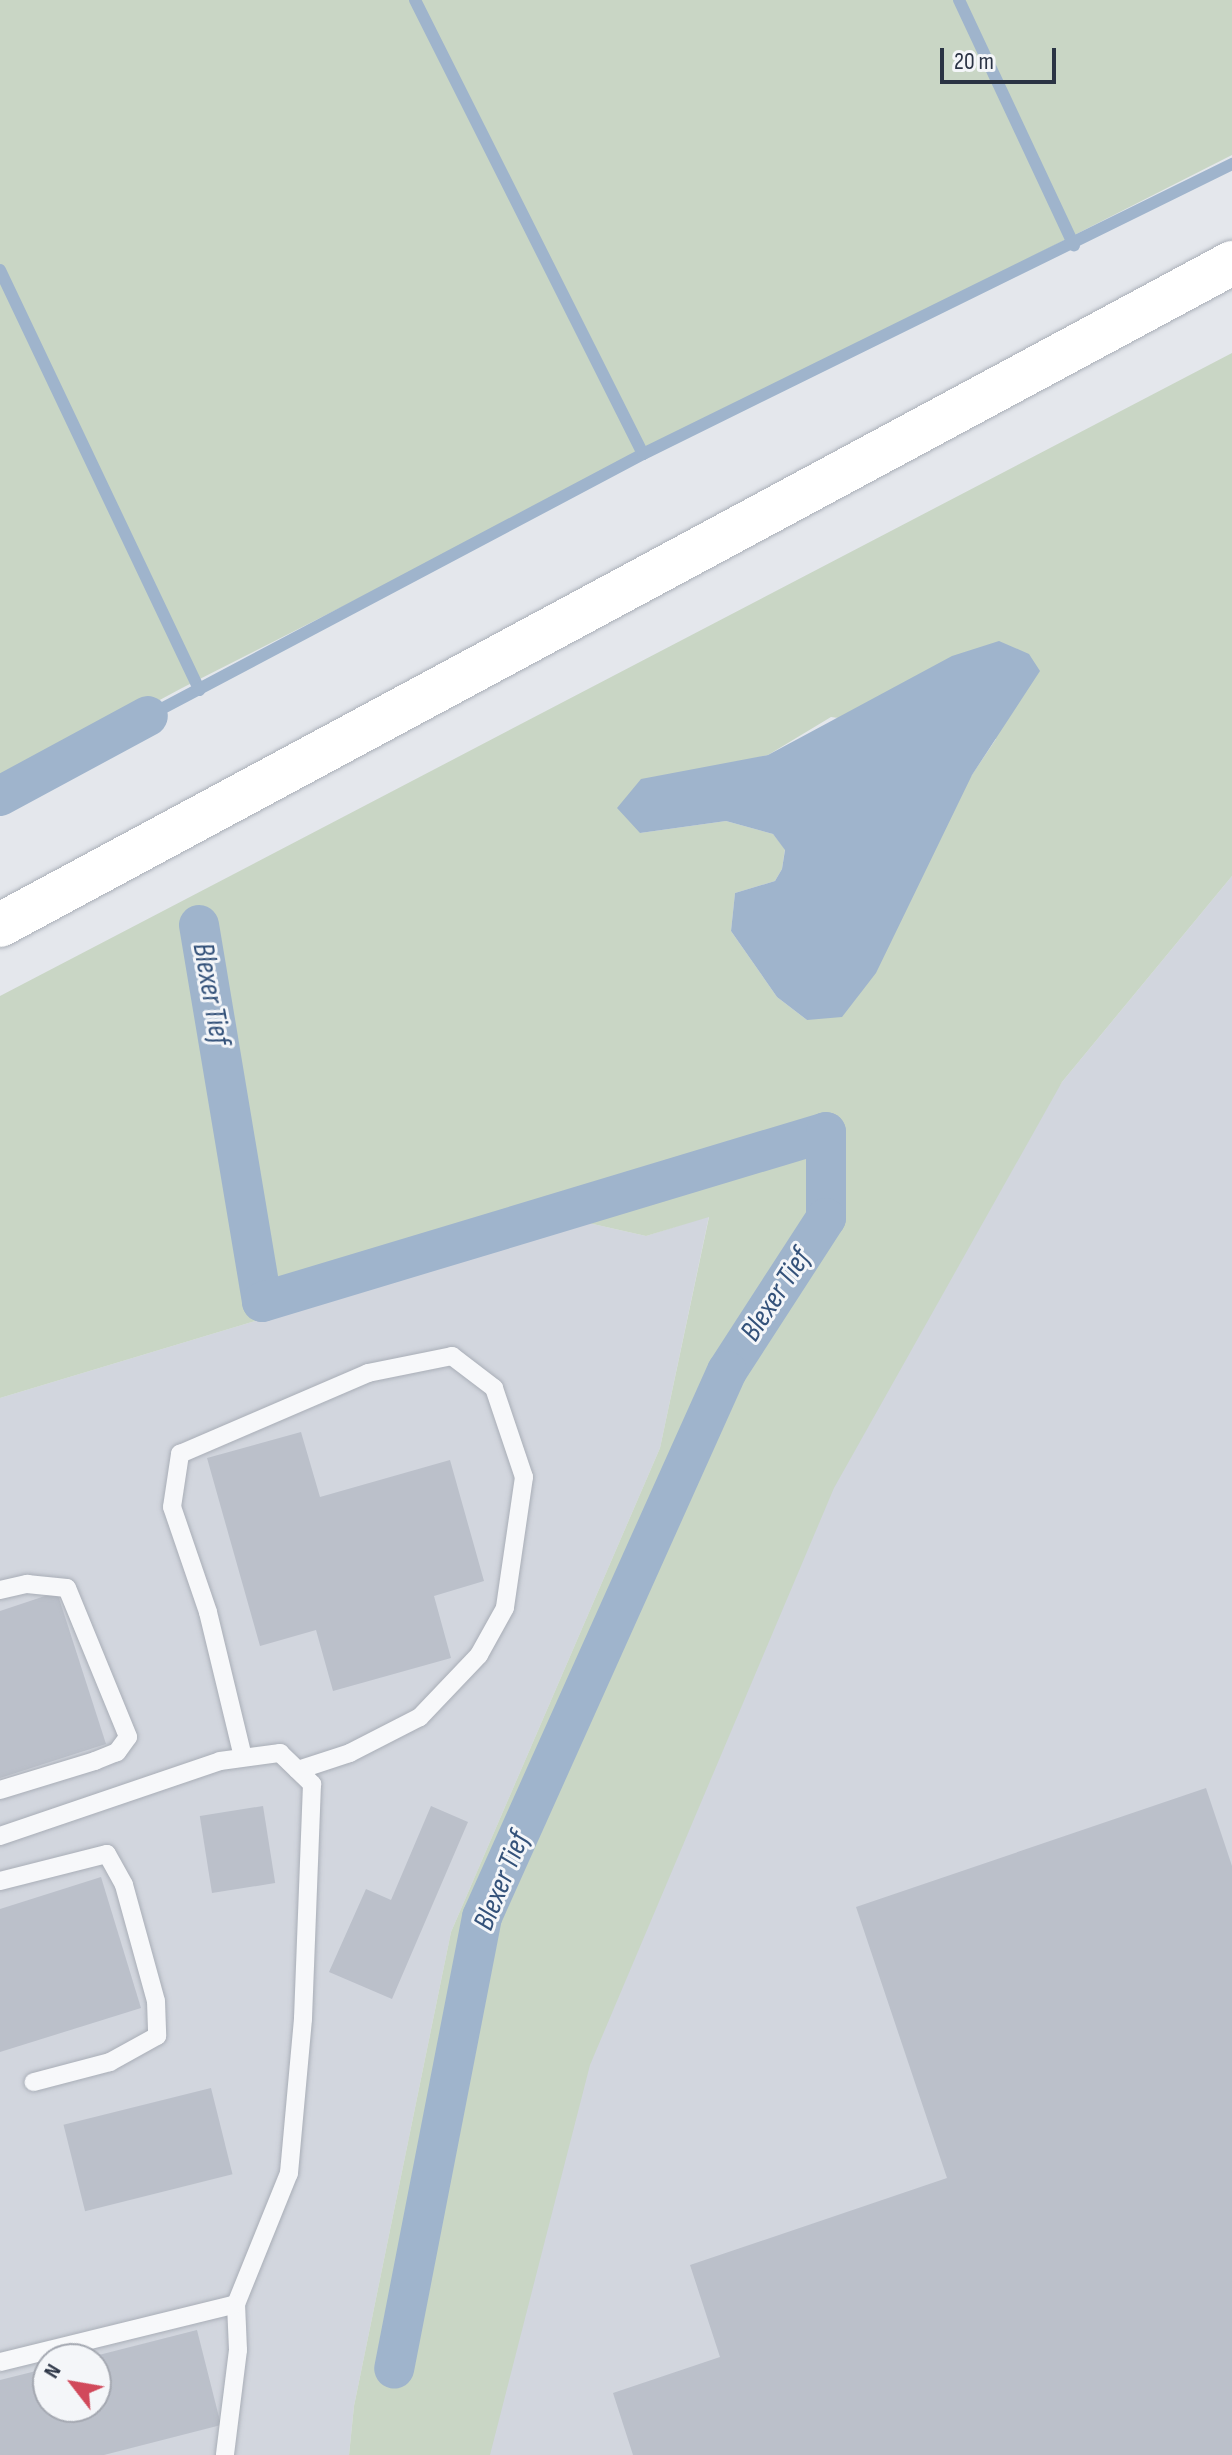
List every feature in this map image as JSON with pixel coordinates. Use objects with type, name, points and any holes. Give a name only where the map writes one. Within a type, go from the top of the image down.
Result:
[{"type":"main road","points":[[0,925],[1232,263]]},
{"type":"lane","points":[[243,1757],[208,1612],[172,1507],[180,1454],[368,1373],[452,1356],[494,1388],[524,1477],[505,1608],[479,1655],[420,1717],[350,1753],[298,1770]]},
{"type":"lane","points":[[0,1590],[27,1584],[67,1588],[128,1737],[117,1752],[0,1790]]},
{"type":"lane","points":[[0,1836],[243,1757],[280,1753],[312,1784],[303,2019],[289,2173],[236,2304],[238,2350],[225,2455]]},
{"type":"lane","points":[[0,1881],[107,1854],[124,1885],[156,2001],[157,2036],[110,2062],[34,2082]]},
{"type":"lane","points":[[0,2362],[236,2304]]},
{"type":"shaded area","points":[[1232,876],[1232,2455],[452,2455],[475,2284],[914,1298],[1062,1082]]},
{"type":"shaded area","points":[[709,1216],[660,1448],[451,1932],[354,2406],[349,2455],[0,2455],[0,1398],[584,1222],[646,1236]]},
{"type":"green space","points":[[0,0],[1232,0],[1232,155],[182,688],[0,786]]},
{"type":"green space","points":[[1232,353],[1232,876],[1062,1082],[834,1488],[590,2065],[490,2455],[349,2455],[354,2406],[451,1932],[660,1448],[709,1217],[646,1236],[584,1222],[0,1398],[0,996]],"holes":[[[831,717],[996,739],[807,1020],[777,997],[731,931],[735,893],[775,881],[782,869],[785,849],[773,834],[726,821],[640,833],[687,774],[768,755]]]},
{"type":"water","points":[[999,641],[1029,654],[1040,671],[972,775],[876,973],[842,1017],[807,1020],[777,997],[731,931],[735,893],[775,881],[782,869],[785,850],[773,834],[726,821],[640,833],[617,808],[641,779],[768,755],[952,656]]},
{"type":"building","points":[[301,1432],[320,1497],[450,1460],[484,1581],[434,1596],[451,1658],[333,1691],[316,1630],[260,1646],[207,1458]]},
{"type":"building","points":[[57,1592],[106,1744],[0,1778],[0,1611]]},
{"type":"building","points":[[1206,1788],[1232,1866],[1232,2455],[633,2455],[613,2393],[720,2357],[690,2265],[947,2178],[856,1907]]},
{"type":"building","points":[[263,1806],[275,1883],[212,1893],[200,1816]]},
{"type":"building","points":[[431,1806],[468,1822],[392,1999],[329,1972],[366,1889],[391,1900]]},
{"type":"building","points":[[101,1877],[141,2008],[0,2052],[0,1909]]},
{"type":"building","points":[[211,2088],[233,2174],[85,2211],[64,2125]]},
{"type":"building","points":[[197,2330],[221,2425],[104,2455],[0,2455],[0,2380],[32,2372],[32,2423],[112,2423],[112,2352]]},
{"type":"waterway","points":[[415,0],[643,454]]},
{"type":"waterway","points":[[959,0],[1074,245]]},
{"type":"waterway","points":[[148,716],[643,454],[1232,164]]},
{"type":"waterway","points":[[0,270],[199,690]]},
{"type":"waterway","name":"Blexer Tief","points":[[0,796],[148,716]]},
{"type":"waterway","name":"Blexer Tief","points":[[199,925],[262,1302],[826,1132],[826,1218],[727,1371],[482,1917],[394,2369]]}]
